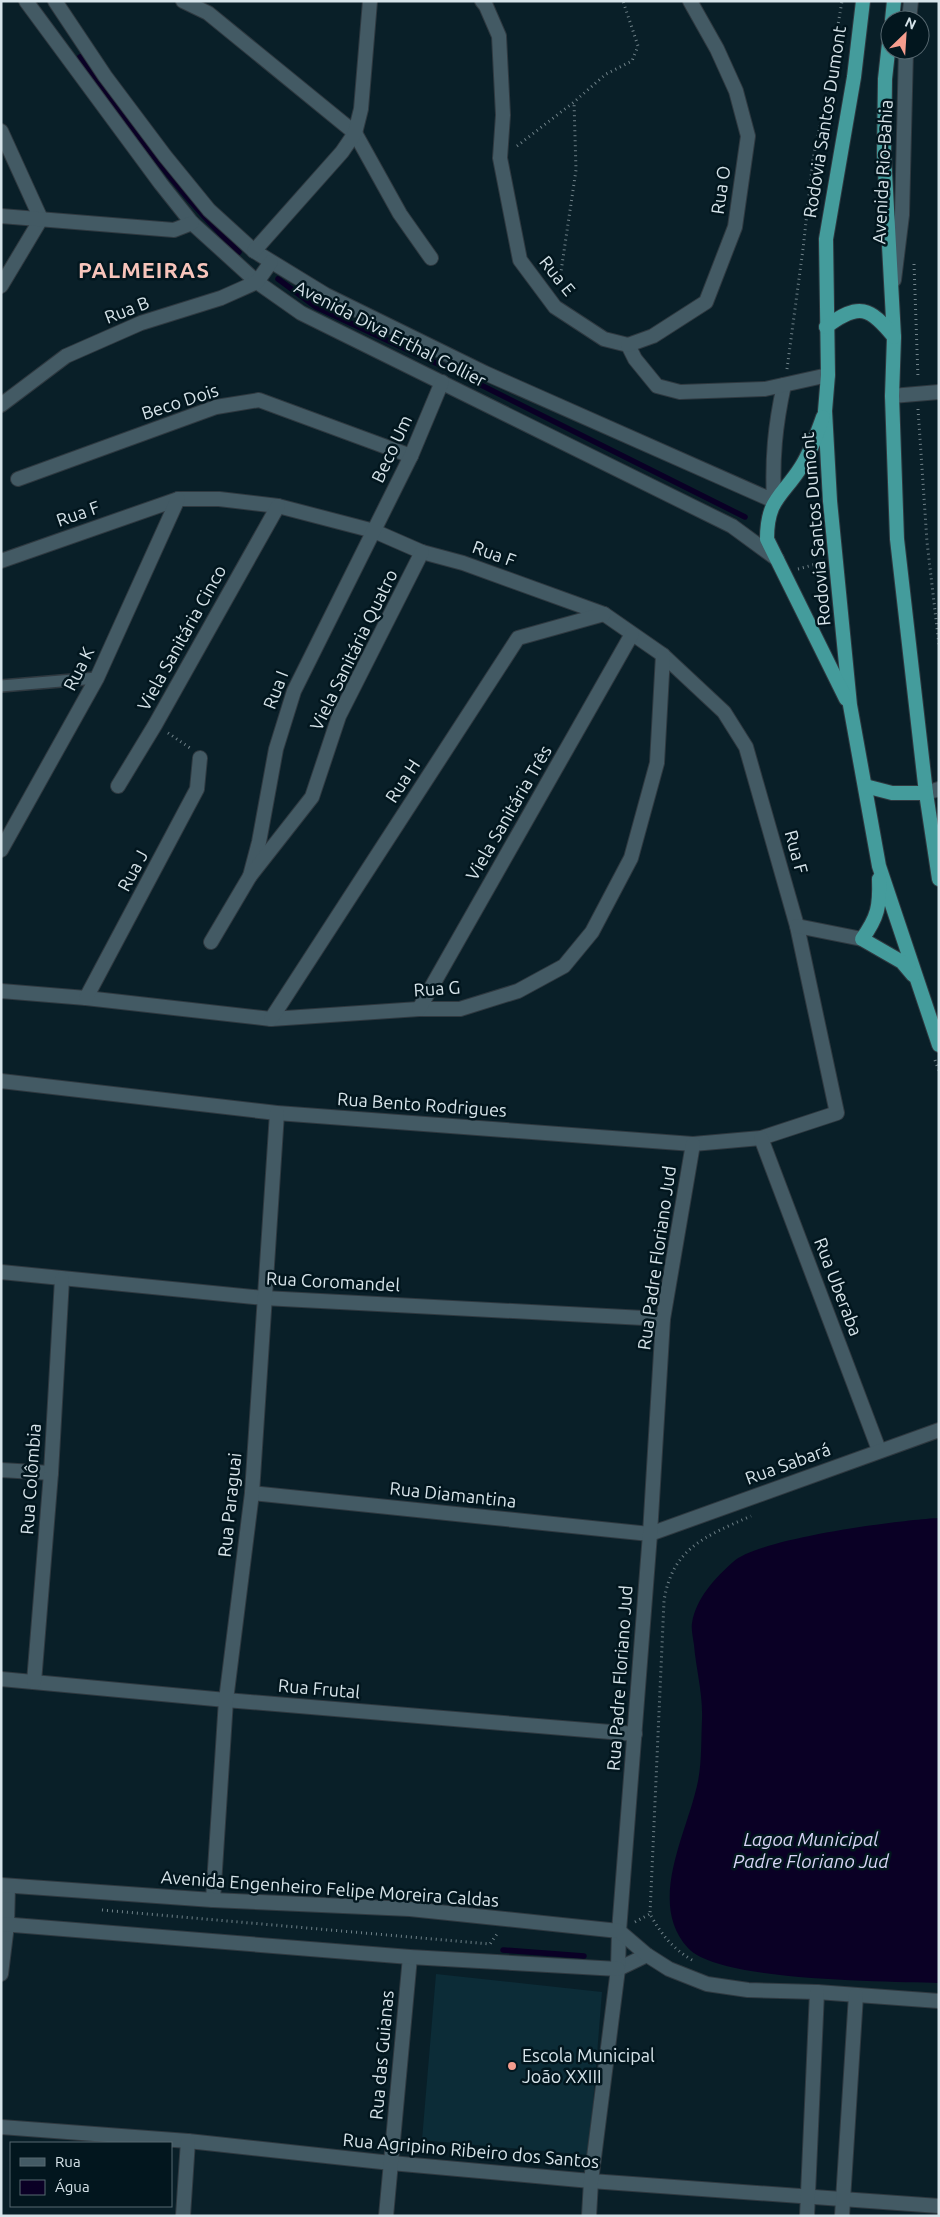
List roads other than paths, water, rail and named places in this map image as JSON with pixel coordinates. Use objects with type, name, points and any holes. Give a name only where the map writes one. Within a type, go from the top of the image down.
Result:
[{"type":"highway","name":"Rodovia Santos Dumont","points":[[863,1],[854,77],[826,239],[828,375],[825,411],[850,705],[879,866],[939,1045]]},
{"type":"highway","points":[[887,60],[884,154],[894,337],[892,396],[897,539],[932,791],[939,879]]},
{"type":"highway","points":[[826,327],[842,316],[864,310],[877,316],[894,337]]},
{"type":"highway","points":[[825,411],[811,450],[800,468],[774,501],[767,524],[767,539],[850,705]]},
{"type":"highway","points":[[866,786],[892,793],[932,791]]},
{"type":"highway","points":[[879,866],[879,906],[873,925],[862,939],[902,962],[918,981]]},
{"type":"street","name":"Avenida Diva Erthal Collier","points":[[26,1],[192,223],[257,282],[300,313],[732,526],[777,559]]},
{"type":"street","name":"Avenida Diva Erthal Collier","points":[[56,1],[105,76],[165,156],[210,210],[254,251],[326,295],[486,373],[774,501]]},
{"type":"street","points":[[182,1],[208,13],[354,133],[400,214],[431,258]]},
{"type":"street","points":[[254,251],[342,152],[354,133],[361,110],[370,1]]},
{"type":"street","name":"Rua E","points":[[482,1],[499,36],[503,114],[500,158],[520,260],[555,307],[604,339],[628,344]]},
{"type":"street","name":"Rua O","points":[[628,344],[653,336],[706,302],[735,227],[748,136],[736,91],[717,49],[690,1]]},
{"type":"street","name":"Avenida Rio-Bahia","points":[[892,295],[902,215],[906,60]]},
{"type":"street","points":[[1,131],[41,219]]},
{"type":"street","points":[[1,216],[174,230],[192,223]]},
{"type":"street","points":[[1,286],[41,219]]},
{"type":"street","points":[[257,282],[271,262]]},
{"type":"street","name":"Rua B","points":[[1,405],[66,356],[141,323],[221,298],[257,282]]},
{"type":"street","points":[[628,344],[635,359],[657,386],[680,392],[765,389],[828,375]]},
{"type":"street","name":"Beco Um","points":[[374,531],[412,456],[442,382]]},
{"type":"street","points":[[774,501],[772,462],[776,424],[784,385]]},
{"type":"street","points":[[892,396],[939,392]]},
{"type":"street","name":"Beco Dois","points":[[18,479],[216,407],[259,400],[412,456]]},
{"type":"street","name":"Rua F","points":[[1,561],[178,499],[219,499],[278,506],[374,531],[422,552],[463,563],[604,614],[663,655],[724,712],[746,747],[797,926],[837,1113]]},
{"type":"street","name":"Rua K","points":[[1,850],[97,678],[178,499]]},
{"type":"street","name":"Viela Sanitária Cinco","points":[[118,786],[155,725],[278,506]]},
{"type":"street","name":"Rua I","points":[[250,876],[259,842],[276,750],[294,691],[374,531]]},
{"type":"street","name":"Viela Sanitária Quatro","points":[[211,942],[250,876],[312,797],[339,716],[422,552]]},
{"type":"street","name":"Rua H","points":[[271,1019],[518,638],[604,614]]},
{"type":"street","name":"Viela Sanitária Três","points":[[419,1009],[632,634]]},
{"type":"street","name":"Rua G","points":[[1,991],[86,998],[271,1019],[419,1009],[460,1009],[518,991],[564,966],[592,932],[631,858],[657,763],[663,655]]},
{"type":"street","name":"Rua J","points":[[86,998],[197,789],[200,758]]},
{"type":"street","points":[[797,926],[862,939]]},
{"type":"street","name":"Rua Bento Rodrigues","points":[[1,1081],[277,1114],[693,1144],[761,1138],[837,1113]]},
{"type":"street","name":"Rua Paraguai","points":[[213,1900],[226,1700],[252,1493],[277,1114]]},
{"type":"street","name":"Rua Uberaba","points":[[761,1138],[879,1450]]},
{"type":"street","name":"Rua Padre Floriano Jud","points":[[589,2216],[591,2182],[618,1969],[619,1930],[650,1534],[663,1319],[693,1144]]},
{"type":"street","name":"Rua Coromandel","points":[[1,1272],[264,1298],[663,1319]]},
{"type":"street","name":"Rua Colômbia","points":[[34,1682],[51,1473],[62,1279]]},
{"type":"street","name":"Rua Sabará","points":[[650,1534],[939,1430]]},
{"type":"street","points":[[1,1470],[51,1473]]},
{"type":"street","name":"Rua Diamantina","points":[[252,1493],[650,1534]]},
{"type":"street","name":"Rua Frutal","points":[[1,1679],[635,1734]]},
{"type":"street","points":[[1,1974],[4,1885]]},
{"type":"street","name":"Avenida Engenheiro Felipe Moreira Caldas","points":[[4,1885],[213,1900],[410,1909],[619,1930]]},
{"type":"street","points":[[4,1925],[410,1957],[618,1969],[647,1955]]},
{"type":"street","points":[[619,1930],[647,1955],[669,1969],[707,1984],[748,1990],[817,1992],[939,2001]]},
{"type":"street","name":"Rua das Guianas","points":[[386,2216],[410,1957]]},
{"type":"street","points":[[807,2216],[817,1992]]},
{"type":"street","points":[[842,2216],[856,1995]]},
{"type":"street","name":"Rua Agripino Ribeiro dos Santos","points":[[1,2127],[188,2141],[591,2182],[939,2206]]},
{"type":"street","points":[[183,2216],[188,2141]]},
{"type":"lane","points":[[1,686],[97,678]]},
{"type":"water","name":"Lagoa Municipal Padre Floriano Jud","points":[[939,1518],[939,1983],[806,1977],[733,1968],[706,1959],[688,1948],[676,1930],[670,1910],[670,1888],[674,1866],[693,1801],[700,1766],[701,1700],[692,1623],[702,1597],[707,1589],[733,1562],[748,1553],[771,1545],[864,1526]]},
{"type":"waterway","points":[[80,57],[175,183],[195,207],[239,252]]},
{"type":"waterway","points":[[278,279],[316,307],[455,372],[745,517]]},
{"type":"waterway","points":[[503,1950],[584,1956]]},
{"type":"place","name":"Escola Municipal João XXIII","points":[[512,2066]]},
{"type":"district","name":"PALMEIRAS","points":[[144,270]]}]
